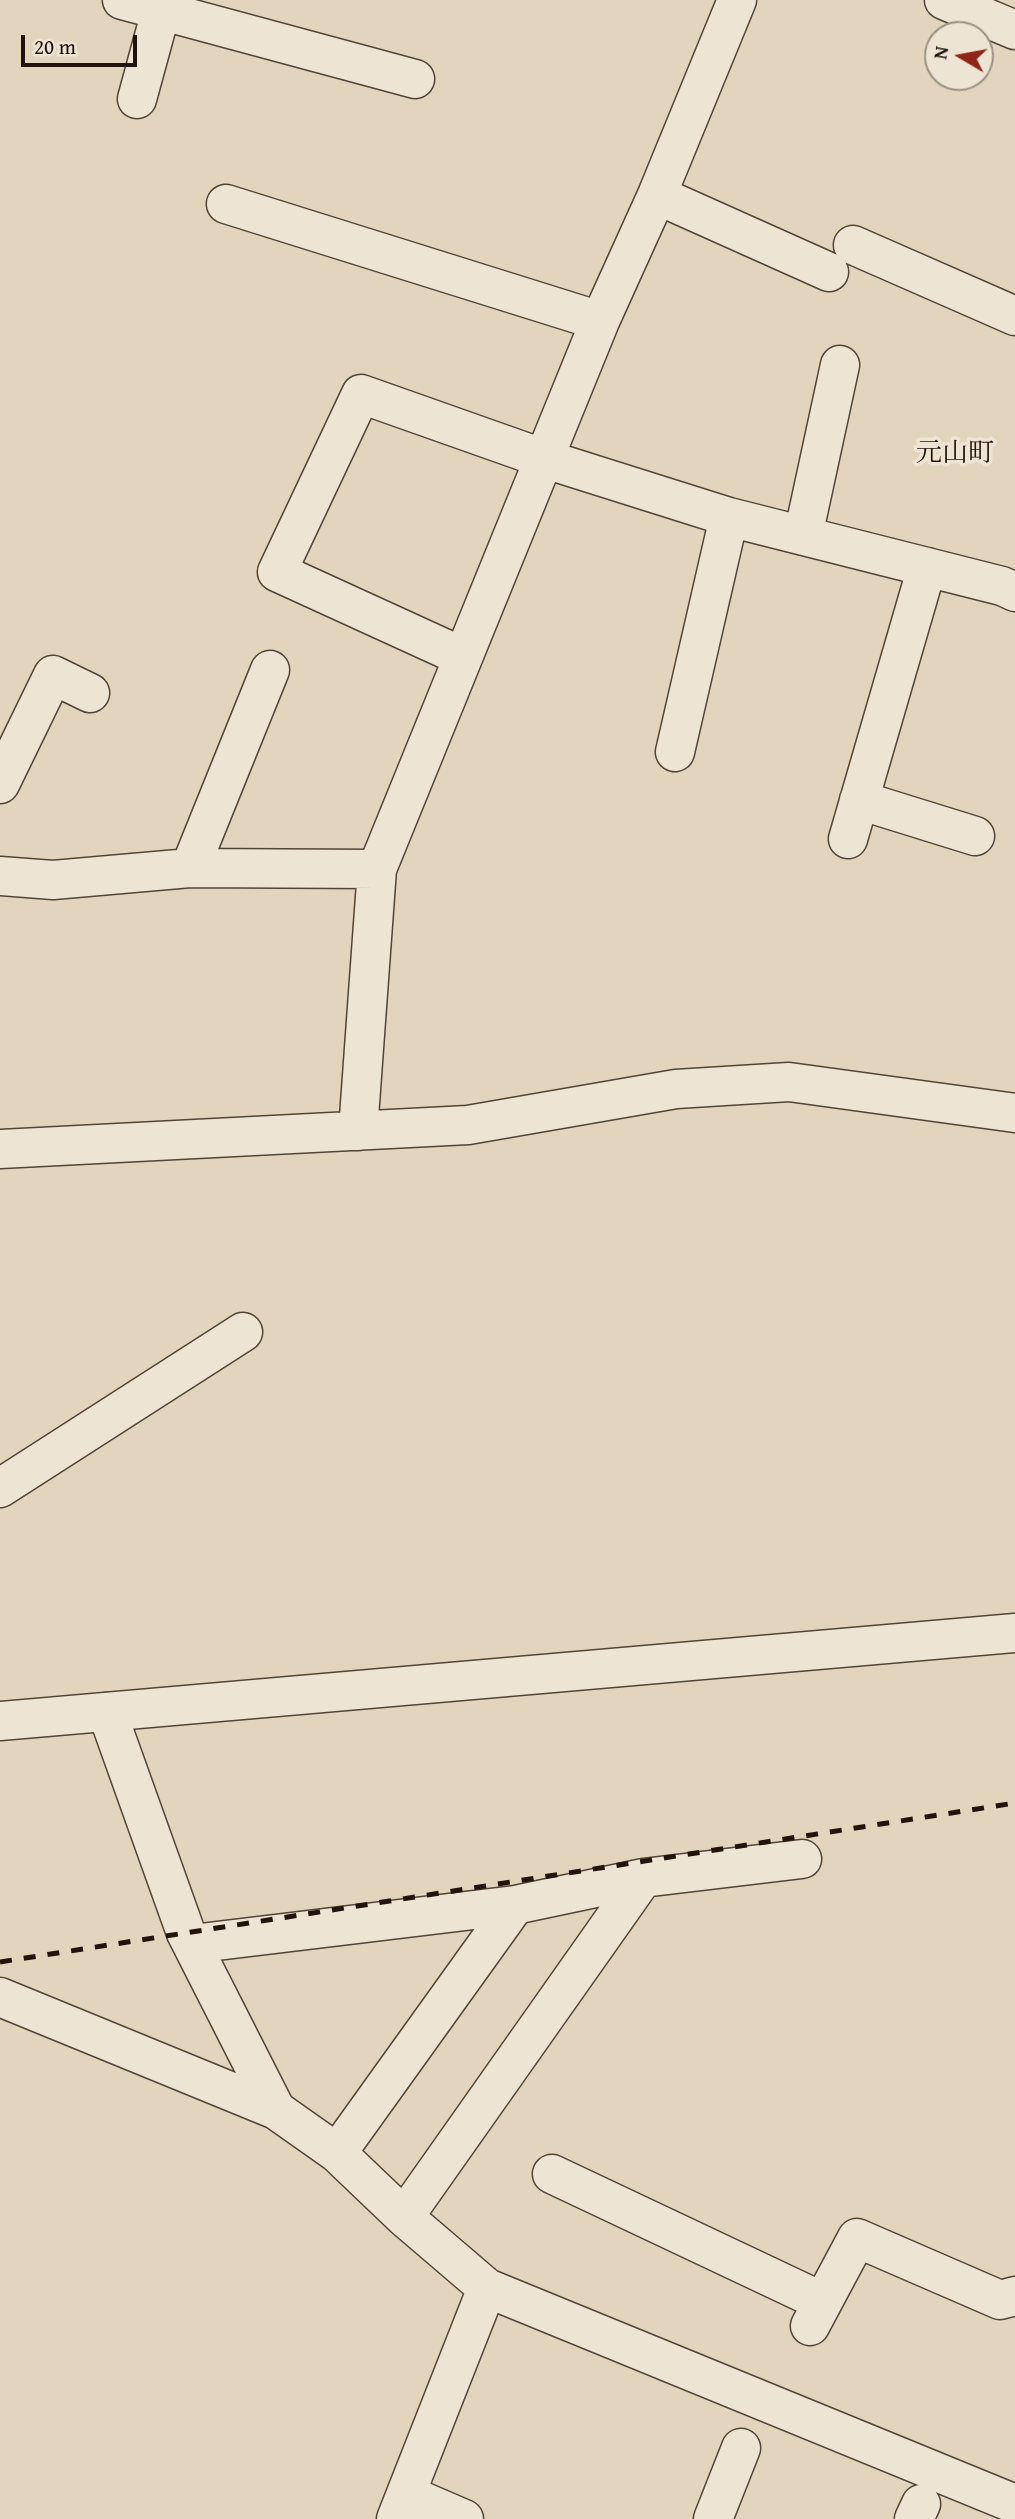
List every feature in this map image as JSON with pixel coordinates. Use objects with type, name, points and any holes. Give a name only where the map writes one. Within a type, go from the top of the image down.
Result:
[{"type":"street","points":[[122,0],[415,79]]},
{"type":"street","points":[[358,1130],[377,869],[600,321],[657,195],[737,0]]},
{"type":"street","points":[[944,0],[1015,30]]},
{"type":"street","points":[[136,99],[161,11]]},
{"type":"street","points":[[657,195],[1015,316]]},
{"type":"street","points":[[226,204],[600,321]]},
{"type":"street","points":[[803,536],[840,365]]},
{"type":"street","points":[[463,657],[277,572],[361,394],[545,459],[729,517],[927,567],[1011,580]]},
{"type":"street","points":[[675,752],[729,517]]},
{"type":"street","points":[[848,839],[927,567]]},
{"type":"street","points":[[190,868],[270,670]]},
{"type":"street","points":[[0,784],[53,675],[90,692]]},
{"type":"street","points":[[859,800],[975,836]]},
{"type":"street","points":[[0,876],[53,880],[190,868],[377,869]]},
{"type":"street","points":[[0,1149],[468,1125],[676,1089],[789,1082],[1015,1113]]},
{"type":"street","points":[[0,1488],[243,1332]]},
{"type":"street","points":[[0,1721],[1015,1633]]},
{"type":"street","points":[[107,1712],[192,1944],[276,2110]]},
{"type":"street","points":[[192,1944],[514,1905],[643,1878],[802,1859]]},
{"type":"street","points":[[404,2217],[643,1878]]},
{"type":"street","points":[[337,2153],[514,1905]]},
{"type":"street","points":[[0,1997],[276,2110],[337,2153],[404,2217],[487,2288],[1015,2504]]},
{"type":"street","points":[[552,2174],[816,2314],[857,2238],[1000,2300],[1015,2296]]},
{"type":"street","points":[[464,2519],[401,2507],[487,2288]]},
{"type":"street","points":[[713,2519],[741,2448]]},
{"type":"railway","points":[[0,1962],[1015,1803]]},
{"type":"district","name":"元山町","points":[[955,454]]}]
